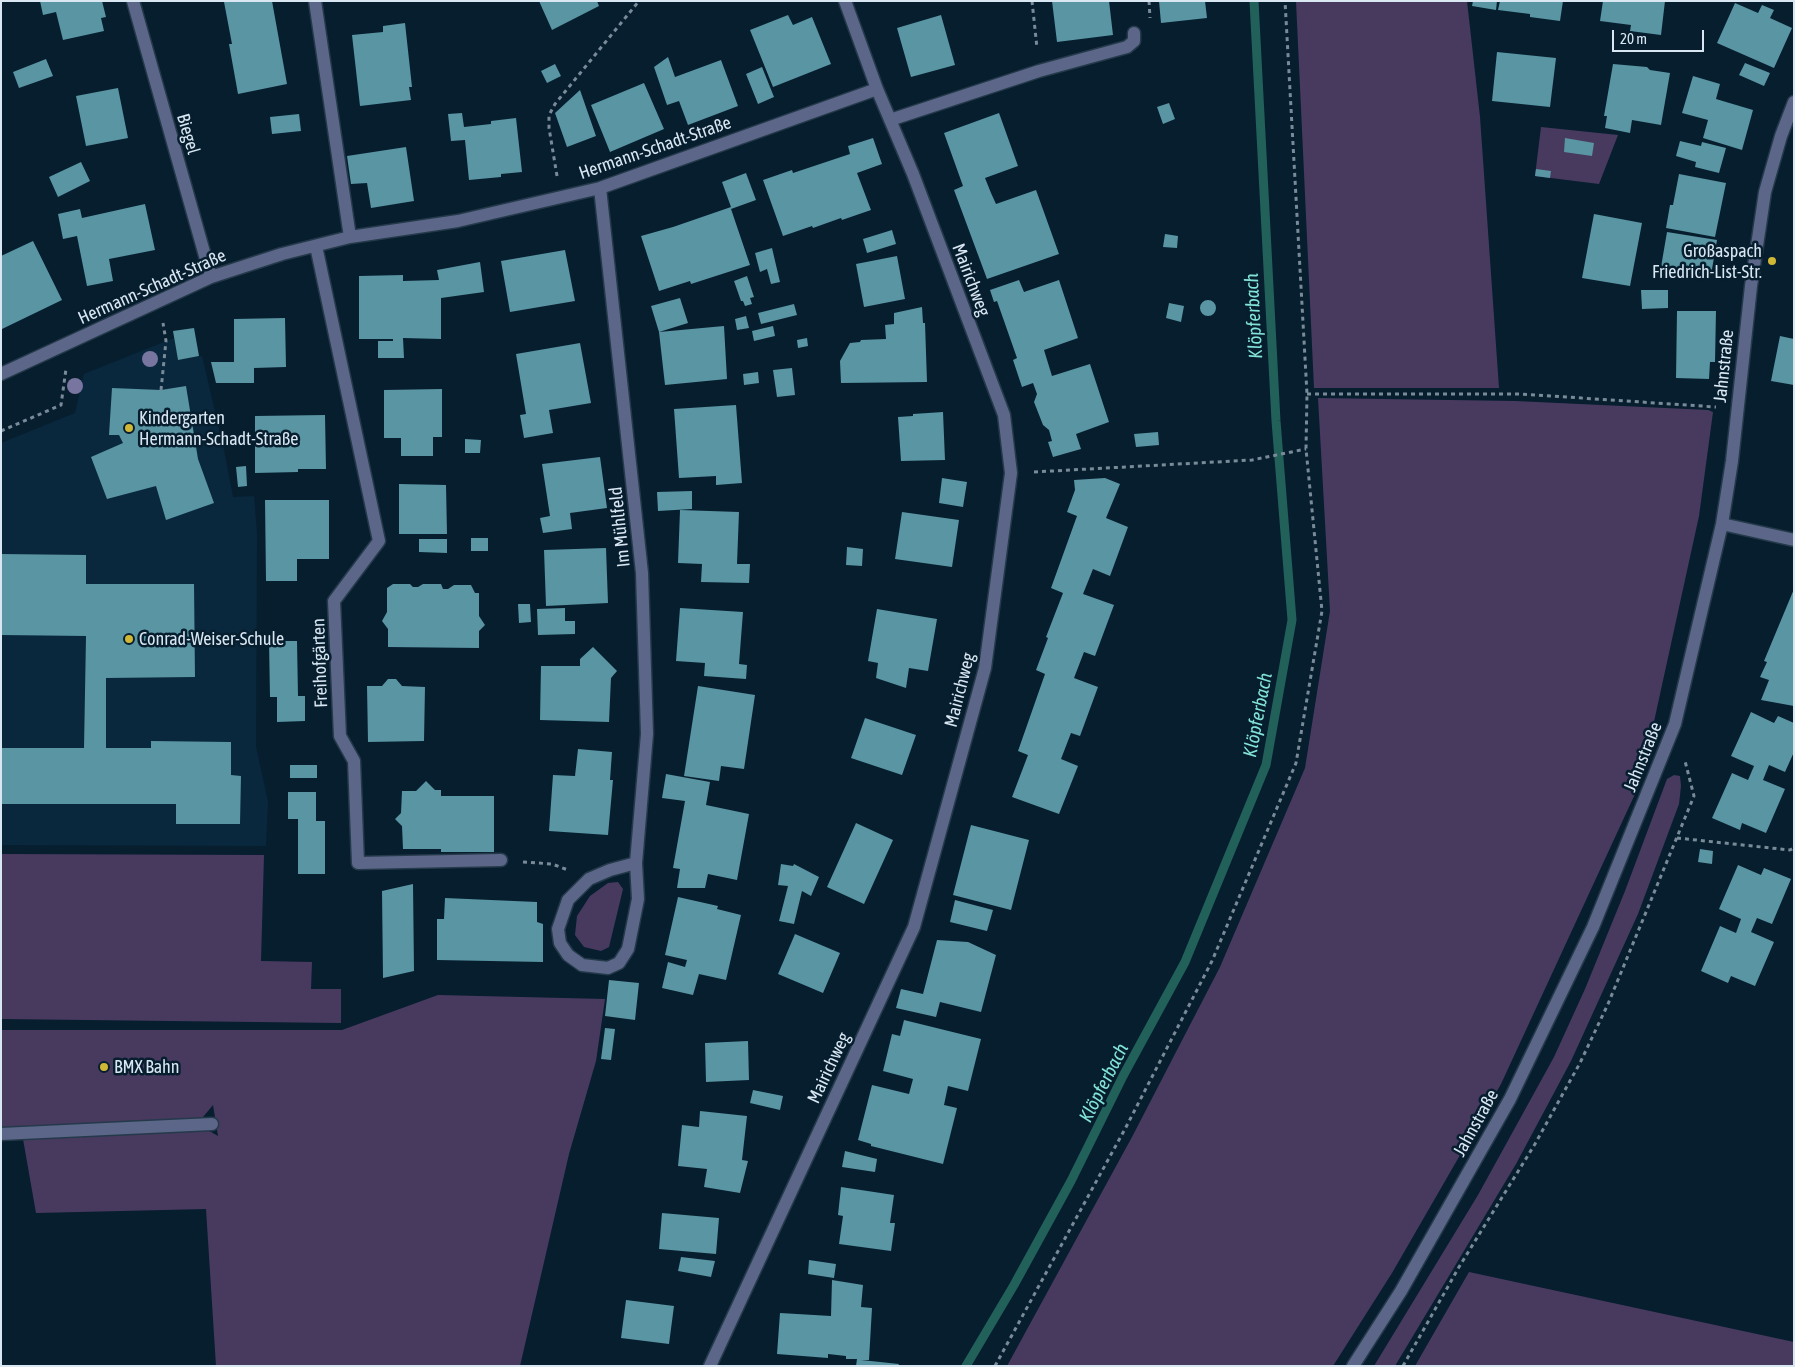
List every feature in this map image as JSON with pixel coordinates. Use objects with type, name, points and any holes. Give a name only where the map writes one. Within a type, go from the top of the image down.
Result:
[{"type":"street","name":"Biegel","points":[[133,1],[211,277]]},
{"type":"street","points":[[314,1],[350,237]]},
{"type":"street","name":"Mairichweg","points":[[710,1366],[914,927],[985,668],[1011,474],[1004,415],[913,174],[877,89],[845,1]]},
{"type":"street","points":[[890,120],[1039,71],[1127,47],[1134,41],[1134,33]]},
{"type":"street","name":"Hermann-Schadt-Straße","points":[[1,374],[211,277],[282,254],[350,237],[458,220],[600,188],[877,89]]},
{"type":"street","name":"Jahnstraße","points":[[1353,1366],[1401,1290],[1510,1099],[1594,927],[1675,724],[1722,524],[1732,462],[1751,286],[1766,192],[1781,136],[1794,102]]},
{"type":"street","name":"Im Mühlfeld","points":[[600,188],[642,573],[647,734],[636,863],[638,899],[628,949],[619,963],[608,968],[582,965],[568,955],[560,943],[558,929],[568,900],[589,879],[610,870],[636,863]]},
{"type":"street","name":"Freihofgärten","points":[[316,246],[379,541],[334,602],[340,736],[354,761],[358,863],[502,860]]},
{"type":"street","points":[[1722,524],[1794,540]]},
{"type":"street","points":[[1,1134],[212,1124]]},
{"type":"path","points":[[560,196],[549,128],[549,115],[555,104],[639,1]]},
{"type":"path","points":[[1032,1],[1039,71]]},
{"type":"path","points":[[1148,1],[1150,19]]},
{"type":"path","points":[[995,1366],[1125,1130],[1212,961],[1296,763],[1322,610],[1306,449],[1307,394],[1285,1]]},
{"type":"path","points":[[158,301],[166,341],[161,390]]},
{"type":"path","points":[[1,431],[61,405],[70,343]]},
{"type":"path","points":[[1307,394],[1521,394],[1737,408]]},
{"type":"path","points":[[1011,474],[1252,460],[1306,449]]},
{"type":"path","points":[[1403,1366],[1459,1267],[1535,1144],[1580,1063],[1608,1004],[1694,796],[1685,760]]},
{"type":"path","points":[[1677,838],[1790,850],[1794,848]]},
{"type":"path","points":[[502,860],[552,864],[589,879]]},
{"type":"shaded area","points":[[1296,1],[1467,1],[1480,117],[1499,388],[1314,388]]},
{"type":"shaded area","points":[[1541,127],[1618,135],[1599,184],[1535,176]]},
{"type":"shaded area","name":"Conrad-Weiser-Schule","points":[[174,338],[178,359],[202,356],[233,497],[254,496],[257,533],[256,746],[268,802],[266,846],[1,845],[1,443],[75,413],[84,374]]},
{"type":"shaded area","points":[[1318,398],[1515,401],[1708,410],[1713,412],[1699,516],[1641,781],[1501,1084],[1392,1273],[1333,1366],[1007,1366],[1132,1137],[1220,967],[1305,768],[1330,611]]},
{"type":"shaded area","points":[[1674,775],[1680,776],[1679,804],[1638,914],[1571,1061],[1516,1164],[1395,1366],[1374,1366],[1478,1195],[1554,1057],[1585,989],[1625,891],[1667,779]]},
{"type":"shaded area","points":[[1,854],[264,855],[261,961],[312,962],[311,989],[341,989],[341,1023],[1,1019]]},
{"type":"shaded area","points":[[618,882],[623,889],[609,947],[601,951],[584,947],[575,935],[577,916],[590,896],[608,883]]},
{"type":"shaded area","points":[[438,995],[605,999],[596,1061],[569,1154],[520,1366],[216,1366],[206,1209],[36,1213],[23,1139],[204,1128],[218,1136],[213,1105],[203,1117],[159,1125],[1,1128],[1,1030],[342,1030]]},
{"type":"shaded area","points":[[1469,1272],[1794,1342],[1794,1366],[1415,1366]]},
{"type":"building","points":[[40,1],[102,1],[106,17],[101,18],[104,31],[63,40],[56,12],[43,15]]},
{"type":"building","points":[[272,1],[287,84],[238,94],[229,44],[232,44],[224,2]]},
{"type":"building","points":[[539,1],[597,1],[599,6],[552,30]]},
{"type":"building","points":[[1052,1],[1109,1],[1113,35],[1057,42]]},
{"type":"building","points":[[1159,1],[1205,1],[1207,18],[1161,23]]},
{"type":"building","points":[[1473,1],[1497,1],[1496,10],[1472,6]]},
{"type":"building","points":[[1500,1],[1563,1],[1560,21],[1530,17],[1530,14],[1498,10]]},
{"type":"building","points":[[1603,1],[1665,1],[1661,35],[1630,31],[1631,25],[1600,21]]},
{"type":"building","points":[[1735,3],[1758,13],[1762,5],[1774,10],[1770,18],[1792,28],[1774,68],[1717,43]]},
{"type":"building","points":[[788,15],[793,25],[812,17],[831,64],[773,87],[750,30]]},
{"type":"building","points":[[941,15],[955,65],[911,77],[897,28]]},
{"type":"building","points":[[405,23],[412,87],[409,87],[411,100],[360,106],[352,35],[383,32],[383,26]]},
{"type":"building","points":[[1497,52],[1556,58],[1550,107],[1492,101]]},
{"type":"building","points":[[668,57],[675,77],[721,60],[738,106],[688,125],[679,101],[667,105],[654,67]]},
{"type":"building","points":[[46,59],[53,76],[19,88],[13,72]]},
{"type":"building","points":[[1745,63],[1770,73],[1764,86],[1739,75]]},
{"type":"building","points":[[555,64],[561,76],[547,83],[541,71]]},
{"type":"building","points":[[1613,64],[1647,67],[1650,70],[1670,73],[1661,125],[1632,120],[1630,133],[1605,128],[1607,116],[1604,116]]},
{"type":"building","points":[[762,67],[774,97],[758,104],[746,74]]},
{"type":"building","points":[[1693,76],[1720,84],[1716,99],[1753,110],[1742,150],[1703,138],[1708,120],[1682,113]]},
{"type":"building","points":[[644,83],[664,129],[610,152],[591,105]]},
{"type":"building","points":[[118,88],[128,138],[86,146],[76,96]]},
{"type":"building","points":[[580,90],[596,136],[567,147],[555,113]]},
{"type":"building","points":[[1169,103],[1175,119],[1163,124],[1157,107]]},
{"type":"building","points":[[462,113],[464,127],[491,124],[491,121],[516,118],[522,172],[501,174],[501,177],[469,180],[465,140],[451,141],[448,114]]},
{"type":"building","points":[[999,113],[1018,166],[985,178],[991,193],[996,204],[1036,190],[1059,254],[987,279],[954,190],[963,186],[944,133]]},
{"type":"building","points":[[299,114],[301,131],[272,134],[270,117]]},
{"type":"building","points":[[873,138],[882,164],[857,173],[871,210],[783,236],[763,180],[792,170],[793,173],[850,154],[848,146]]},
{"type":"building","points":[[1565,138],[1594,143],[1592,156],[1564,152]]},
{"type":"building","points":[[1680,141],[1701,146],[1702,142],[1726,148],[1719,173],[1695,167],[1696,162],[1676,156]]},
{"type":"building","points":[[406,147],[414,201],[371,208],[367,183],[351,184],[347,156]]},
{"type":"building","points":[[81,162],[90,181],[58,197],[49,177]]},
{"type":"building","points":[[1536,169],[1551,171],[1550,178],[1535,176]]},
{"type":"building","points":[[746,173],[756,200],[731,209],[750,265],[691,284],[690,281],[659,291],[641,236],[731,207],[722,182]]},
{"type":"building","points":[[1679,174],[1726,183],[1715,237],[1666,228]]},
{"type":"building","points":[[145,204],[155,250],[109,259],[113,281],[87,286],[77,236],[63,239],[58,214],[80,209],[82,218]]},
{"type":"building","points":[[1594,214],[1642,223],[1630,286],[1582,278]]},
{"type":"building","points":[[892,230],[896,244],[867,253],[863,239]]},
{"type":"building","points":[[1667,232],[1717,240],[1711,275],[1661,267]]},
{"type":"building","points":[[1165,234],[1178,236],[1177,248],[1163,247]]},
{"type":"building","points":[[33,241],[62,300],[2,329],[1,256]]},
{"type":"building","points":[[772,248],[780,282],[771,284],[767,269],[760,272],[755,253]]},
{"type":"building","points":[[565,250],[575,301],[510,312],[501,261]]},
{"type":"building","points":[[897,256],[905,299],[864,307],[856,264]]},
{"type":"building","points":[[480,262],[484,292],[441,298],[441,339],[403,338],[404,358],[378,358],[378,341],[393,341],[393,339],[359,339],[359,276],[403,275],[403,281],[439,280],[437,270]]},
{"type":"building","points":[[747,276],[754,297],[750,298],[752,304],[745,306],[743,301],[741,301],[734,281]]},
{"type":"building","points":[[1019,280],[1024,292],[1059,280],[1078,338],[1044,350],[1052,376],[1090,364],[1109,422],[1076,434],[1081,449],[1053,457],[1048,442],[1052,441],[1049,430],[1043,425],[1034,402],[1037,394],[1033,383],[1022,387],[1013,360],[1017,358],[997,301],[994,302],[990,290]]},
{"type":"building","points":[[1641,290],[1668,290],[1668,308],[1642,309]]},
{"type":"building","points":[[680,298],[688,323],[659,332],[651,306]]},
{"type":"building","points":[[1205,300],[1211,300],[1216,305],[1214,314],[1205,316],[1200,311],[1200,305]]},
{"type":"building","points":[[1169,303],[1184,306],[1181,322],[1166,318]]},
{"type":"building","points":[[794,304],[797,315],[761,324],[758,313]]},
{"type":"building","points":[[922,307],[923,323],[925,323],[927,382],[841,383],[840,361],[850,343],[860,342],[861,340],[886,339],[885,325],[894,324],[894,313]]},
{"type":"building","points":[[1677,311],[1716,311],[1715,362],[1710,362],[1709,379],[1676,378]]},
{"type":"building","points":[[746,316],[749,328],[737,330],[735,319]]},
{"type":"building","points":[[285,318],[286,367],[254,368],[254,383],[216,383],[211,362],[234,362],[234,319]]},
{"type":"building","points":[[724,326],[727,379],[665,385],[659,332]]},
{"type":"building","points":[[773,326],[775,336],[754,341],[752,331]]},
{"type":"building","points":[[194,328],[199,356],[178,360],[173,331]]},
{"type":"building","points":[[1780,336],[1794,339],[1794,385],[1771,381]]},
{"type":"building","points":[[807,338],[808,346],[798,348],[797,340]]},
{"type":"building","points":[[580,343],[591,403],[549,410],[553,433],[524,438],[520,415],[526,414],[516,354]]},
{"type":"building","points":[[792,368],[795,395],[777,397],[773,370]]},
{"type":"building","points":[[758,372],[759,383],[744,385],[743,374]]},
{"type":"building","name":"Kindergarten Hermann-Schadt-Straße","points":[[186,386],[198,459],[214,503],[166,520],[156,486],[107,499],[91,457],[123,443],[119,435],[109,435],[112,388],[161,390]]},
{"type":"building","points":[[442,389],[442,437],[433,437],[433,456],[401,456],[401,438],[384,438],[384,390]]},
{"type":"building","points":[[736,405],[742,483],[716,485],[716,476],[679,478],[674,409]]},
{"type":"building","points":[[943,412],[945,460],[901,461],[898,417]]},
{"type":"building","points":[[325,415],[326,469],[298,469],[298,472],[255,473],[255,416]]},
{"type":"building","points":[[1158,432],[1159,445],[1136,447],[1134,434]]},
{"type":"building","points":[[465,439],[481,440],[480,453],[465,453]]},
{"type":"building","points":[[600,457],[607,508],[570,513],[572,529],[543,533],[540,518],[550,516],[542,464]]},
{"type":"building","points":[[246,466],[247,486],[238,487],[236,467]]},
{"type":"building","points":[[942,478],[967,482],[963,507],[939,503]]},
{"type":"building","points":[[1105,478],[1120,484],[1106,518],[1128,527],[1110,576],[1093,569],[1083,594],[1114,605],[1095,656],[1084,652],[1074,678],[1098,687],[1080,736],[1071,733],[1061,759],[1078,766],[1059,814],[1012,797],[1028,755],[1018,751],[1045,674],[1036,670],[1063,593],[1051,588],[1077,516],[1067,512],[1075,490],[1074,480]]},
{"type":"building","points":[[399,484],[446,485],[447,534],[399,534]]},
{"type":"building","points":[[692,491],[692,509],[658,511],[657,492]]},
{"type":"building","points":[[265,500],[329,500],[329,559],[297,559],[297,581],[266,581]]},
{"type":"building","points":[[680,510],[739,512],[737,564],[750,564],[749,583],[701,582],[702,564],[678,563]]},
{"type":"building","points":[[902,512],[959,520],[952,567],[895,559]]},
{"type":"building","points":[[471,538],[488,538],[488,551],[471,551]]},
{"type":"building","points":[[419,539],[447,539],[447,553],[419,552]]},
{"type":"building","points":[[847,547],[863,549],[862,566],[846,565]]},
{"type":"building","points":[[606,548],[608,603],[546,606],[544,550]]},
{"type":"building","points":[[1,554],[86,555],[86,584],[194,584],[195,677],[106,678],[106,748],[151,748],[151,741],[231,742],[231,775],[241,776],[240,824],[176,824],[176,804],[1,804],[1,748],[84,748],[86,636],[1,635]]},
{"type":"building","points":[[393,584],[410,584],[413,587],[418,587],[423,584],[441,584],[443,589],[448,589],[454,585],[471,585],[475,593],[479,593],[479,616],[485,625],[479,631],[479,648],[388,647],[388,629],[382,621],[387,612],[387,588]]},
{"type":"building","points":[[1794,589],[1794,706],[1761,700],[1769,680],[1760,677],[1767,662],[1764,661]]},
{"type":"building","points":[[518,604],[530,604],[531,622],[519,623]]},
{"type":"building","points":[[565,608],[565,621],[575,621],[575,634],[538,635],[537,609]]},
{"type":"building","points":[[680,608],[743,612],[739,664],[747,665],[746,679],[704,676],[705,663],[676,661]]},
{"type":"building","points":[[877,609],[937,619],[928,671],[909,668],[906,688],[876,678],[878,663],[868,661]]},
{"type":"building","points":[[269,641],[297,641],[298,696],[305,696],[305,721],[277,722],[277,697],[270,697]]},
{"type":"building","points":[[593,647],[617,671],[611,678],[609,722],[540,720],[541,666],[580,666],[580,659]]},
{"type":"building","points":[[388,679],[396,679],[402,686],[425,687],[424,741],[368,742],[367,686],[382,686]]},
{"type":"building","points":[[698,686],[755,695],[744,769],[721,766],[719,781],[684,776]]},
{"type":"building","points":[[1751,712],[1774,723],[1778,716],[1794,723],[1794,752],[1785,772],[1769,765],[1763,780],[1785,789],[1766,833],[1742,823],[1740,830],[1712,818],[1732,773],[1748,780],[1754,766],[1731,756]]},
{"type":"building","points":[[865,718],[916,735],[902,775],[851,758]]},
{"type":"building","points":[[578,749],[612,752],[610,780],[613,780],[608,835],[549,831],[553,775],[575,776]]},
{"type":"building","points":[[290,765],[317,765],[317,778],[290,778]]},
{"type":"building","points":[[666,774],[710,782],[706,805],[749,814],[737,880],[708,874],[705,888],[677,888],[680,869],[673,868],[685,801],[662,798]]},
{"type":"building","points":[[426,781],[435,790],[441,790],[441,796],[494,796],[494,852],[441,852],[441,849],[403,849],[402,826],[395,819],[401,813],[402,791],[416,791]]},
{"type":"building","points":[[288,792],[316,792],[316,821],[325,821],[325,874],[298,874],[298,819],[288,819]]},
{"type":"building","points":[[856,823],[893,840],[864,904],[827,887]]},
{"type":"building","points":[[971,825],[1029,840],[1011,910],[953,895]]},
{"type":"building","points":[[1700,849],[1713,851],[1712,864],[1698,862]]},
{"type":"building","points":[[781,864],[793,866],[794,864],[819,877],[811,896],[802,891],[794,924],[779,921],[788,886],[778,885]]},
{"type":"building","points":[[1738,865],[1761,875],[1764,868],[1791,879],[1772,924],[1757,918],[1751,932],[1774,942],[1755,986],[1731,976],[1728,983],[1701,971],[1720,926],[1736,933],[1741,919],[1719,909]]},
{"type":"building","points":[[413,884],[414,971],[383,978],[382,891]]},
{"type":"building","points":[[678,897],[718,906],[717,909],[741,915],[726,980],[699,974],[693,995],[662,988],[668,962],[685,967],[687,960],[665,955]]},
{"type":"building","points":[[445,898],[537,902],[537,922],[543,924],[543,962],[437,960],[437,919],[444,919]]},
{"type":"building","points":[[955,900],[993,910],[987,931],[950,922]]},
{"type":"building","points":[[795,934],[840,953],[823,993],[778,974]]},
{"type":"building","points":[[937,940],[968,942],[996,955],[981,1012],[940,1002],[936,1017],[896,1008],[901,989],[923,994]]},
{"type":"building","points":[[609,980],[639,983],[635,1020],[605,1016]]},
{"type":"building","points":[[904,1020],[981,1039],[968,1091],[948,1086],[944,1105],[957,1108],[943,1164],[871,1146],[871,1144],[858,1140],[872,1085],[909,1094],[913,1079],[883,1071],[892,1034],[900,1036]]},
{"type":"building","points":[[605,1028],[615,1029],[611,1060],[601,1059]]},
{"type":"building","points":[[748,1041],[749,1080],[706,1082],[705,1043]]},
{"type":"building","points":[[753,1090],[783,1096],[780,1110],[750,1103]]},
{"type":"building","points":[[700,1111],[747,1116],[742,1160],[748,1161],[740,1193],[704,1187],[707,1169],[678,1166],[682,1125],[699,1127]]},
{"type":"building","points":[[845,1151],[877,1159],[875,1172],[842,1167]]},
{"type":"building","points":[[841,1187],[894,1195],[890,1223],[895,1223],[891,1251],[839,1244],[843,1216],[838,1215]]},
{"type":"building","points":[[662,1213],[719,1218],[716,1254],[659,1249]]},
{"type":"building","points":[[681,1257],[715,1261],[711,1277],[678,1271]]},
{"type":"building","points":[[809,1260],[836,1264],[834,1278],[808,1274]]},
{"type":"building","points":[[832,1280],[863,1285],[861,1307],[872,1308],[869,1360],[861,1360],[899,1364],[898,1366],[856,1366],[857,1359],[846,1359],[846,1356],[828,1354],[828,1358],[777,1354],[780,1313],[831,1316]]},
{"type":"building","points":[[626,1300],[674,1306],[669,1344],[621,1338]]},
{"type":"waterway","name":"Klöpferbach","points":[[966,1366],[1014,1285],[1071,1181],[1123,1076],[1185,962],[1266,765],[1292,620],[1276,421],[1254,1]]},
{"type":"place","name":"Großaspach Friedrich-List-Str.","points":[[1772,261]]},
{"type":"place","name":"Kindergarten Hermann-Schadt-Straße","points":[[129,428]]},
{"type":"place","name":"Conrad-Weiser-Schule","points":[[129,639]]},
{"type":"place","name":"BMX Bahn","points":[[104,1067]]}]
